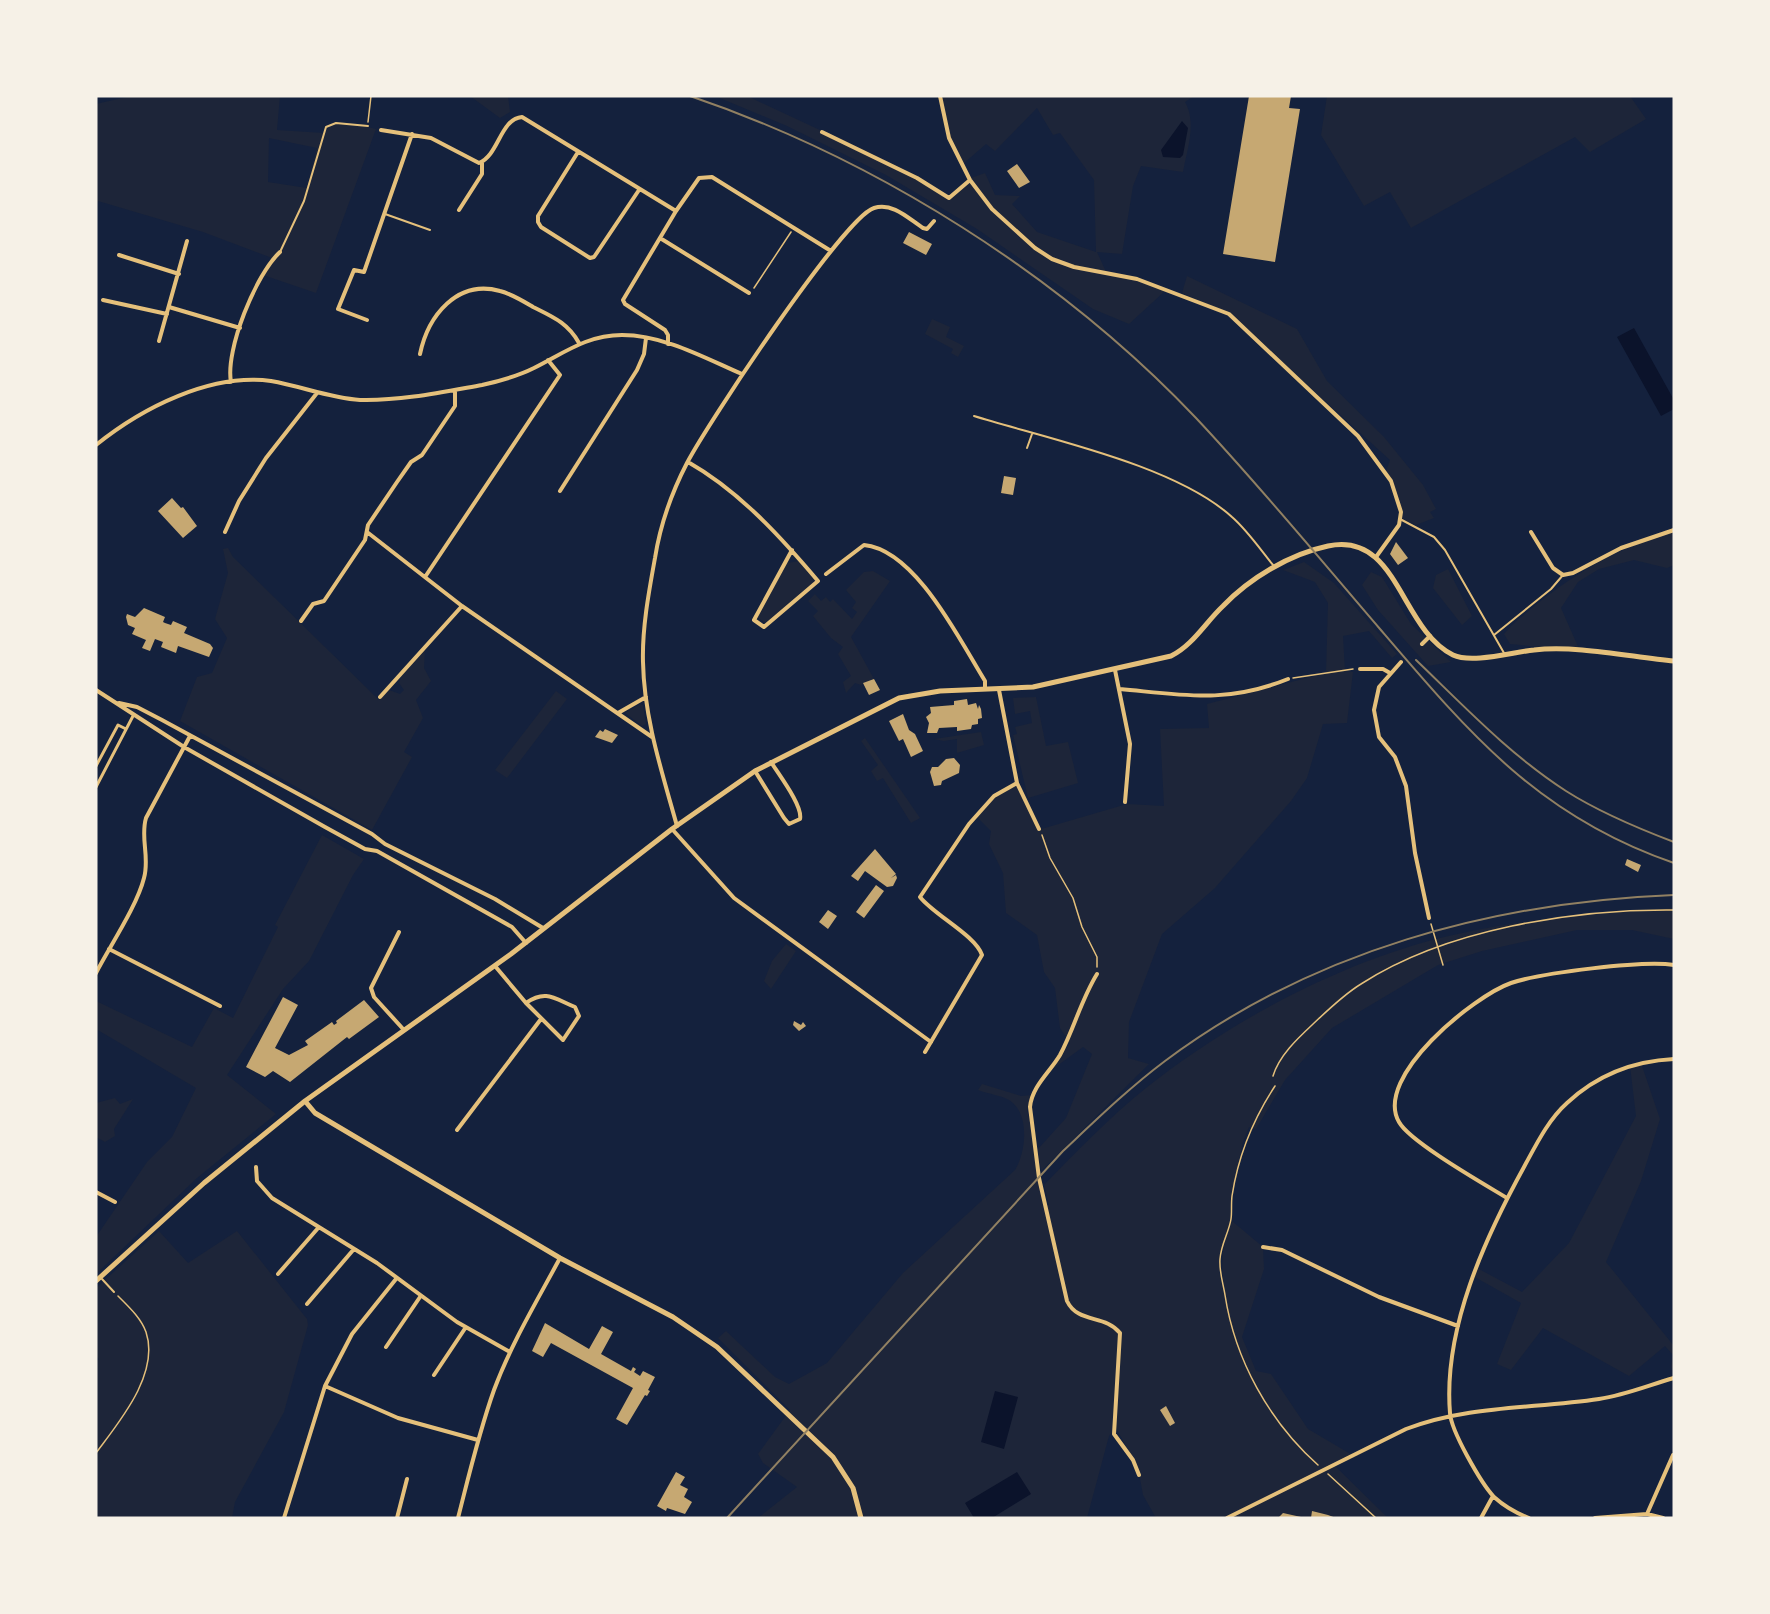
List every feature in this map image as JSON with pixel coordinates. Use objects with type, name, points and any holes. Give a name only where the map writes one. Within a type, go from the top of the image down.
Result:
[{"type":"street","points":[[940,96],[949,138],[970,180],[992,209],[1052,260],[1074,267],[1137,279],[1229,314],[1371,451],[1391,482],[1399,501],[1401,519],[1376,557]]},
{"type":"street","points":[[459,210],[482,174],[482,162],[510,124],[518,117],[527,120],[676,211]]},
{"type":"street","points":[[381,130],[435,139],[473,162],[482,162]]},
{"type":"street","points":[[822,132],[917,178],[949,198],[970,180]]},
{"type":"street","points":[[367,320],[338,309],[354,270],[364,272],[412,134]]},
{"type":"street","points":[[578,152],[538,218],[541,227],[590,258],[594,257],[639,190]]},
{"type":"street","points":[[668,344],[668,335],[665,330],[625,304],[623,300],[697,180],[707,176],[831,251]]},
{"type":"street","points":[[931,1042],[734,898],[675,827],[653,737],[646,697],[643,644],[654,559],[665,519],[688,462],[742,374],[831,251],[865,213],[874,208],[898,211],[927,229],[934,221]]},
{"type":"street","points":[[660,238],[749,293]]},
{"type":"street","points":[[159,341],[187,241]]},
{"type":"street","points":[[231,382],[231,362],[240,328],[263,275],[280,252]]},
{"type":"street","points":[[118,255],[179,274]]},
{"type":"street","points":[[420,354],[428,327],[440,309],[465,292],[483,288],[508,293],[565,323],[579,343]]},
{"type":"street","points":[[103,300],[167,315]]},
{"type":"street","points":[[169,307],[240,328]]},
{"type":"street","points":[[96,445],[124,425],[164,403],[231,382],[258,380],[274,382],[317,393],[374,400],[455,390],[511,378],[579,343],[609,336],[646,338],[668,344],[742,374]]},
{"type":"street","points":[[560,491],[638,370],[644,354],[646,338]]},
{"type":"street","points":[[425,577],[560,375],[548,360]]},
{"type":"street","points":[[302,621],[313,604],[324,602],[365,540],[369,525],[411,462],[422,455],[455,406],[455,390]]},
{"type":"street","points":[[225,532],[239,501],[266,458],[317,393]]},
{"type":"street","points":[[688,462],[739,500],[792,550],[818,581],[764,627],[754,620],[792,550]]},
{"type":"street","points":[[1532,532],[1553,568],[1563,575],[1573,573],[1624,547],[1674,530]]},
{"type":"street","points":[[367,532],[462,606],[653,737]]},
{"type":"street","points":[[826,574],[864,545],[902,563],[945,615],[985,681],[985,690]]},
{"type":"street","points":[[98,1279],[204,1183],[305,1101],[495,966],[675,827],[755,771],[899,698],[940,691],[1033,687],[1115,670],[1180,652],[1236,593],[1275,567],[1318,549],[1338,545],[1359,549],[1376,557],[1391,573],[1407,608],[1430,636],[1446,651],[1463,658],[1552,649],[1674,661]]},
{"type":"street","points":[[380,697],[462,606]]},
{"type":"street","points":[[1422,644],[1430,636]]},
{"type":"street","points":[[1401,662],[1390,673],[1375,698],[1376,727],[1379,737],[1395,757],[1404,779],[1418,869],[1429,918]]},
{"type":"street","points":[[1360,669],[1383,669],[1390,673]]},
{"type":"street","points":[[1115,670],[1130,744],[1125,802]]},
{"type":"street","points":[[1120,689],[1202,698],[1233,695],[1291,679]]},
{"type":"street","points":[[96,690],[184,747],[325,827],[426,878],[452,895],[512,927],[525,943]]},
{"type":"street","points":[[999,690],[1017,783],[1039,829]]},
{"type":"street","points":[[618,713],[646,697]]},
{"type":"street","points":[[116,702],[137,707],[372,834],[385,844],[495,899],[543,928]]},
{"type":"street","points":[[96,787],[133,716]]},
{"type":"street","points":[[96,765],[118,725],[126,729]]},
{"type":"street","points":[[96,973],[145,877],[143,831],[146,818],[190,736]]},
{"type":"street","points":[[755,771],[789,824],[800,819],[801,813],[771,762]]},
{"type":"street","points":[[925,1052],[982,955],[976,945],[926,905],[920,897],[969,824],[994,796],[1017,783]]},
{"type":"street","points":[[399,932],[371,988],[374,997],[404,1030]]},
{"type":"street","points":[[108,949],[220,1006]]},
{"type":"street","points":[[1507,1198],[1438,1154],[1402,1127],[1394,1107],[1398,1087],[1408,1069],[1447,1026],[1509,984],[1528,979],[1643,964],[1674,965]]},
{"type":"street","points":[[495,966],[526,1003],[563,1040],[579,1013],[575,1007],[544,994],[526,1003]]},
{"type":"street","points":[[1097,974],[1080,1004],[1059,1057],[1031,1096],[1029,1107],[1039,1178],[1067,1301],[1078,1315],[1110,1323],[1120,1333],[1114,1434],[1133,1460],[1139,1475]]},
{"type":"street","points":[[457,1130],[541,1019]]},
{"type":"street","points":[[1529,1518],[1508,1508],[1493,1496],[1455,1431],[1450,1414],[1458,1326],[1475,1272],[1507,1198],[1533,1150],[1565,1104],[1614,1071],[1638,1063],[1674,1059]]},
{"type":"street","points":[[305,1101],[315,1113],[560,1258],[688,1326],[717,1347],[818,1443],[846,1475],[860,1505],[861,1518]]},
{"type":"street","points":[[256,1167],[257,1181],[263,1190],[377,1263],[420,1297],[510,1353]]},
{"type":"street","points":[[96,1192],[115,1202]]},
{"type":"street","points":[[278,1274],[319,1227]]},
{"type":"street","points":[[1263,1247],[1282,1250],[1372,1294],[1458,1326]]},
{"type":"street","points":[[307,1304],[354,1249]]},
{"type":"street","points":[[458,1518],[477,1440],[510,1353],[560,1258]]},
{"type":"street","points":[[284,1518],[325,1386],[352,1334],[396,1279]]},
{"type":"street","points":[[386,1347],[420,1297]]},
{"type":"street","points":[[434,1375],[466,1327]]},
{"type":"street","points":[[1227,1518],[1406,1429],[1450,1414],[1600,1399],[1634,1392],[1674,1378]]},
{"type":"street","points":[[325,1386],[398,1418],[477,1440]]},
{"type":"street","points":[[1647,1514],[1673,1455]]},
{"type":"street","points":[[397,1518],[407,1479]]},
{"type":"street","points":[[1480,1518],[1493,1496]]},
{"type":"street","points":[[1595,1518],[1647,1514],[1661,1518]]},
{"type":"lane","points":[[280,252],[304,201],[326,127],[334,123],[368,126]]},
{"type":"lane","points":[[385,214],[430,230]]},
{"type":"lane","points":[[974,416],[1132,464],[1205,496],[1233,517],[1275,567]]},
{"type":"lane","points":[[1027,448],[1032,434]]},
{"type":"lane","points":[[1401,519],[1434,537],[1445,550],[1504,654]]},
{"type":"lane","points":[[818,581],[826,574]]},
{"type":"lane","points":[[1494,635],[1551,589],[1563,575]]},
{"type":"lane","points":[[98,1279],[114,1292]]},
{"type":"path","points":[[371,96],[368,126],[381,130]]},
{"type":"path","points":[[749,293],[760,282],[794,228]]},
{"type":"path","points":[[1291,679],[1360,669]]},
{"type":"path","points":[[1039,829],[1050,858],[1073,898],[1082,927],[1092,944],[1097,957],[1097,974]]},
{"type":"path","points":[[1273,1076],[1283,1056],[1348,992],[1371,977],[1424,952],[1473,937],[1541,922],[1605,913],[1674,909]]},
{"type":"path","points":[[1429,918],[1443,964]]},
{"type":"path","points":[[1275,1086],[1254,1121],[1234,1188],[1231,1220],[1225,1233],[1220,1261],[1225,1298],[1237,1343],[1261,1395],[1293,1441],[1316,1463]]},
{"type":"path","points":[[96,1453],[131,1399],[149,1359],[149,1343],[141,1321],[114,1292]]},
{"type":"path","points":[[1332,1478],[1376,1518]]},
{"type":"shaded area","points":[[131,96],[280,96],[277,130],[324,133],[328,128],[340,124],[376,129],[316,293],[263,275],[272,258],[203,232],[98,201],[96,209],[96,104]],"holes":[[[269,138],[317,148],[307,188],[268,182]]]},
{"type":"shaded area","points":[[470,96],[508,96],[510,112],[500,118]]},
{"type":"shaded area","points":[[715,96],[747,96],[918,179],[948,198],[969,181],[968,179],[985,173],[995,195],[1020,196],[1012,204],[1037,232],[1096,252],[1094,180],[1060,133],[1053,135],[1037,108],[995,151],[986,144],[963,164],[950,138],[941,96],[1194,96],[1185,102],[1189,110],[1191,128],[1183,172],[1141,166],[1133,186],[1122,254],[1097,252],[1107,274],[1137,279],[1166,290],[1129,324],[1093,309],[977,229],[886,175],[787,126]]},
{"type":"shaded area","points":[[1327,96],[1630,96],[1646,119],[1590,152],[1575,137],[1411,228],[1390,192],[1364,206],[1321,135]]},
{"type":"shaded area","points":[[1182,121],[1188,128],[1183,155],[1180,158],[1163,157],[1161,150]]},
{"type":"shaded area","points":[[1187,276],[1297,329],[1327,381],[1384,437],[1423,485],[1436,509],[1430,512],[1434,518],[1416,525],[1402,519],[1400,501],[1386,471],[1390,460],[1229,314],[1182,293]]},
{"type":"shaded area","points":[[932,319],[950,327],[946,337],[964,346],[958,357],[951,353],[953,349],[925,334]]},
{"type":"shaded area","points":[[1634,328],[1674,400],[1674,409],[1661,416],[1617,337]]},
{"type":"shaded area","points":[[1674,531],[1674,565],[1667,568],[1634,560],[1599,569],[1578,582],[1561,608],[1580,651],[1510,644],[1504,634],[1511,626],[1568,581],[1628,548]]},
{"type":"shaded area","points":[[228,548],[233,557],[379,700],[389,690],[400,694],[404,690],[399,683],[401,677],[425,650],[424,668],[431,681],[416,700],[423,718],[404,752],[412,757],[372,830],[180,721],[197,677],[212,673],[227,638],[215,619],[228,573],[223,549]]},
{"type":"shaded area","points":[[799,561],[815,581],[765,623],[757,617],[787,563]]},
{"type":"shaded area","points":[[1304,562],[1334,583],[1397,654],[1392,658],[1369,631],[1343,636],[1345,671],[1353,672],[1347,723],[1323,724],[1307,778],[1291,801],[1215,888],[1162,934],[1129,1022],[1128,1058],[1149,1064],[1041,1171],[1038,1149],[1066,1118],[1092,1054],[1083,1047],[1050,1071],[1070,1043],[1060,1028],[1055,988],[1044,972],[1037,935],[1006,913],[1003,873],[989,844],[991,831],[977,817],[995,797],[1017,785],[1038,830],[1127,804],[1164,806],[1160,729],[1209,728],[1207,704],[1326,673],[1328,603],[1315,582],[1283,570]]},
{"type":"shaded area","points":[[1448,569],[1472,616],[1462,625],[1433,588],[1436,575]]},
{"type":"shaded area","points":[[873,571],[890,581],[851,637],[874,679],[861,685],[855,683],[846,693],[843,682],[851,676],[838,654],[843,647],[831,638],[813,616],[818,611],[808,601],[815,594],[821,601],[826,597],[830,602],[833,599],[852,619],[857,612],[852,608],[856,602],[846,590],[864,572]]},
{"type":"shaded area","points":[[1371,572],[1382,577],[1411,624],[1451,662],[1428,666],[1378,610],[1362,585]]},
{"type":"shaded area","points":[[556,691],[567,699],[507,778],[495,770]]},
{"type":"shaded area","points":[[1036,697],[1046,746],[1068,742],[1078,783],[1028,798],[1013,735],[1017,734],[1015,727],[1032,723],[1030,711],[1015,714],[1013,698]]},
{"type":"shaded area","points":[[640,704],[643,705],[646,724],[642,726],[625,713]]},
{"type":"shaded area","points":[[981,732],[984,745],[957,753],[957,739],[944,741],[934,739]]},
{"type":"shaded area","points":[[865,738],[920,818],[911,823],[883,778],[877,781],[871,771],[878,765],[861,741]]},
{"type":"shaded area","points":[[322,835],[364,859],[353,875],[309,961],[283,989],[227,1075],[276,1114],[197,1178],[96,1274],[96,1237],[147,1162],[172,1137],[196,1088],[96,1029],[96,1001],[192,1047],[214,1008],[233,1018],[278,927],[275,925]]},
{"type":"shaded area","points":[[1674,908],[1674,939],[1632,930],[1577,930],[1482,951],[1438,965],[1332,1028],[1285,1080],[1256,1129],[1249,1127],[1243,1142],[1230,1200],[1230,1220],[1219,1261],[1220,1277],[1230,1320],[1223,1282],[1222,1258],[1232,1221],[1263,1247],[1264,1269],[1242,1337],[1256,1371],[1271,1374],[1308,1429],[1354,1456],[1335,1466],[1388,1518],[1156,1518],[1143,1495],[1138,1468],[1116,1428],[1109,1436],[1087,1518],[758,1518],[797,1487],[763,1463],[758,1454],[790,1410],[718,1338],[726,1331],[775,1377],[789,1384],[827,1363],[903,1273],[1015,1170],[1023,1146],[1022,1118],[1010,1101],[978,1090],[982,1084],[1021,1096],[1032,1095],[1027,1111],[1032,1126],[1045,1206],[1049,1205],[1044,1185],[1133,1099],[1180,1062],[1217,1037],[1296,993],[1379,957],[1420,943],[1462,933],[1541,920]]},
{"type":"shaded area","points":[[786,944],[796,951],[771,989],[764,981],[772,961]]},
{"type":"shaded area","points":[[1641,1063],[1660,1119],[1641,1181],[1606,1262],[1674,1346],[1674,1373],[1671,1367],[1673,1355],[1665,1346],[1629,1376],[1543,1328],[1511,1370],[1497,1364],[1521,1303],[1473,1276],[1477,1268],[1522,1292],[1569,1243],[1636,1116],[1630,1066]]},
{"type":"shaded area","points":[[115,1098],[120,1104],[133,1099],[114,1129],[115,1136],[105,1142],[96,1137],[96,1103]]},
{"type":"shaded area","points":[[159,1231],[188,1263],[237,1231],[307,1319],[308,1325],[284,1412],[235,1502],[232,1518],[96,1518],[96,1362],[99,1359],[96,1356],[96,1288]]},
{"type":"shaded area","points":[[995,1391],[1018,1397],[1004,1449],[981,1442]]},
{"type":"shaded area","points":[[1017,1472],[1031,1494],[992,1518],[974,1518],[965,1503]]},
{"type":"building","points":[[1249,96],[1291,96],[1289,108],[1300,109],[1275,262],[1223,254]]},
{"type":"building","points":[[1017,164],[1030,182],[1019,188],[1007,171]]},
{"type":"building","points":[[909,232],[932,244],[926,255],[903,243]]},
{"type":"building","points":[[1004,476],[1016,478],[1013,495],[1001,493]]},
{"type":"building","points":[[172,498],[181,508],[183,507],[197,526],[183,538],[158,511]]},
{"type":"building","points":[[1396,542],[1408,558],[1398,565],[1390,554]]},
{"type":"building","points":[[144,608],[165,617],[163,622],[165,623],[171,625],[173,621],[187,627],[184,633],[210,644],[213,648],[209,657],[178,646],[176,653],[161,647],[163,642],[155,639],[150,651],[142,648],[146,640],[132,634],[135,628],[128,625],[126,617],[127,614],[135,617]]},
{"type":"building","points":[[874,679],[880,690],[869,695],[863,683]]},
{"type":"building","points":[[967,699],[968,705],[976,703],[978,709],[979,705],[981,709],[982,718],[978,719],[978,724],[972,725],[971,729],[957,731],[957,727],[939,728],[937,733],[927,733],[929,723],[926,717],[931,713],[930,707],[954,705],[954,701]]},
{"type":"building","points":[[903,714],[909,730],[915,734],[923,751],[911,757],[903,739],[899,741],[889,721]]},
{"type":"building","points":[[605,729],[618,735],[612,743],[595,737],[600,730],[603,732]]},
{"type":"building","points":[[954,758],[960,765],[959,773],[942,781],[941,785],[934,786],[930,772],[932,767],[938,767],[946,759]]},
{"type":"building","points":[[875,849],[896,874],[891,878],[896,875],[893,886],[887,887],[865,871],[858,881],[851,876]]},
{"type":"building","points":[[1627,859],[1641,865],[1638,872],[1625,865]]},
{"type":"building","points":[[876,885],[884,891],[864,918],[856,912]]},
{"type":"building","points":[[828,910],[837,916],[828,929],[819,922]]},
{"type":"building","points":[[283,997],[298,1005],[275,1048],[289,1055],[308,1045],[305,1041],[332,1022],[334,1025],[337,1023],[336,1021],[364,1000],[379,1017],[349,1039],[347,1037],[290,1082],[273,1071],[265,1077],[246,1067]]},
{"type":"building","points":[[794,1021],[801,1025],[803,1022],[806,1026],[799,1031],[793,1025]]},
{"type":"building","points":[[545,1323],[589,1349],[602,1326],[613,1332],[601,1354],[631,1371],[633,1367],[636,1369],[634,1372],[640,1376],[643,1371],[655,1377],[648,1390],[650,1391],[647,1396],[645,1395],[627,1425],[616,1419],[633,1388],[551,1343],[543,1357],[532,1351]]},
{"type":"building","points":[[1166,1406],[1175,1423],[1170,1426],[1160,1410]]},
{"type":"building","points":[[676,1472],[685,1477],[680,1485],[688,1489],[684,1497],[692,1502],[685,1514],[667,1508],[666,1511],[657,1506]]},
{"type":"building","points":[[1312,1511],[1328,1515],[1336,1518],[1311,1518]]},
{"type":"building","points":[[1283,1513],[1301,1517],[1301,1518],[1278,1518]]},
{"type":"railway","points":[[690,96],[760,122],[896,188],[962,227],[1025,270],[1086,316],[1143,366],[1196,418],[1444,703],[1510,768],[1545,796],[1584,822],[1626,844],[1674,863]]},
{"type":"railway","points":[[1416,660],[1488,729],[1545,777],[1605,813],[1674,842]]},
{"type":"railway","points":[[727,1518],[1063,1151],[1152,1071],[1222,1023],[1281,990],[1343,962],[1407,939],[1539,908],[1674,895]]}]
